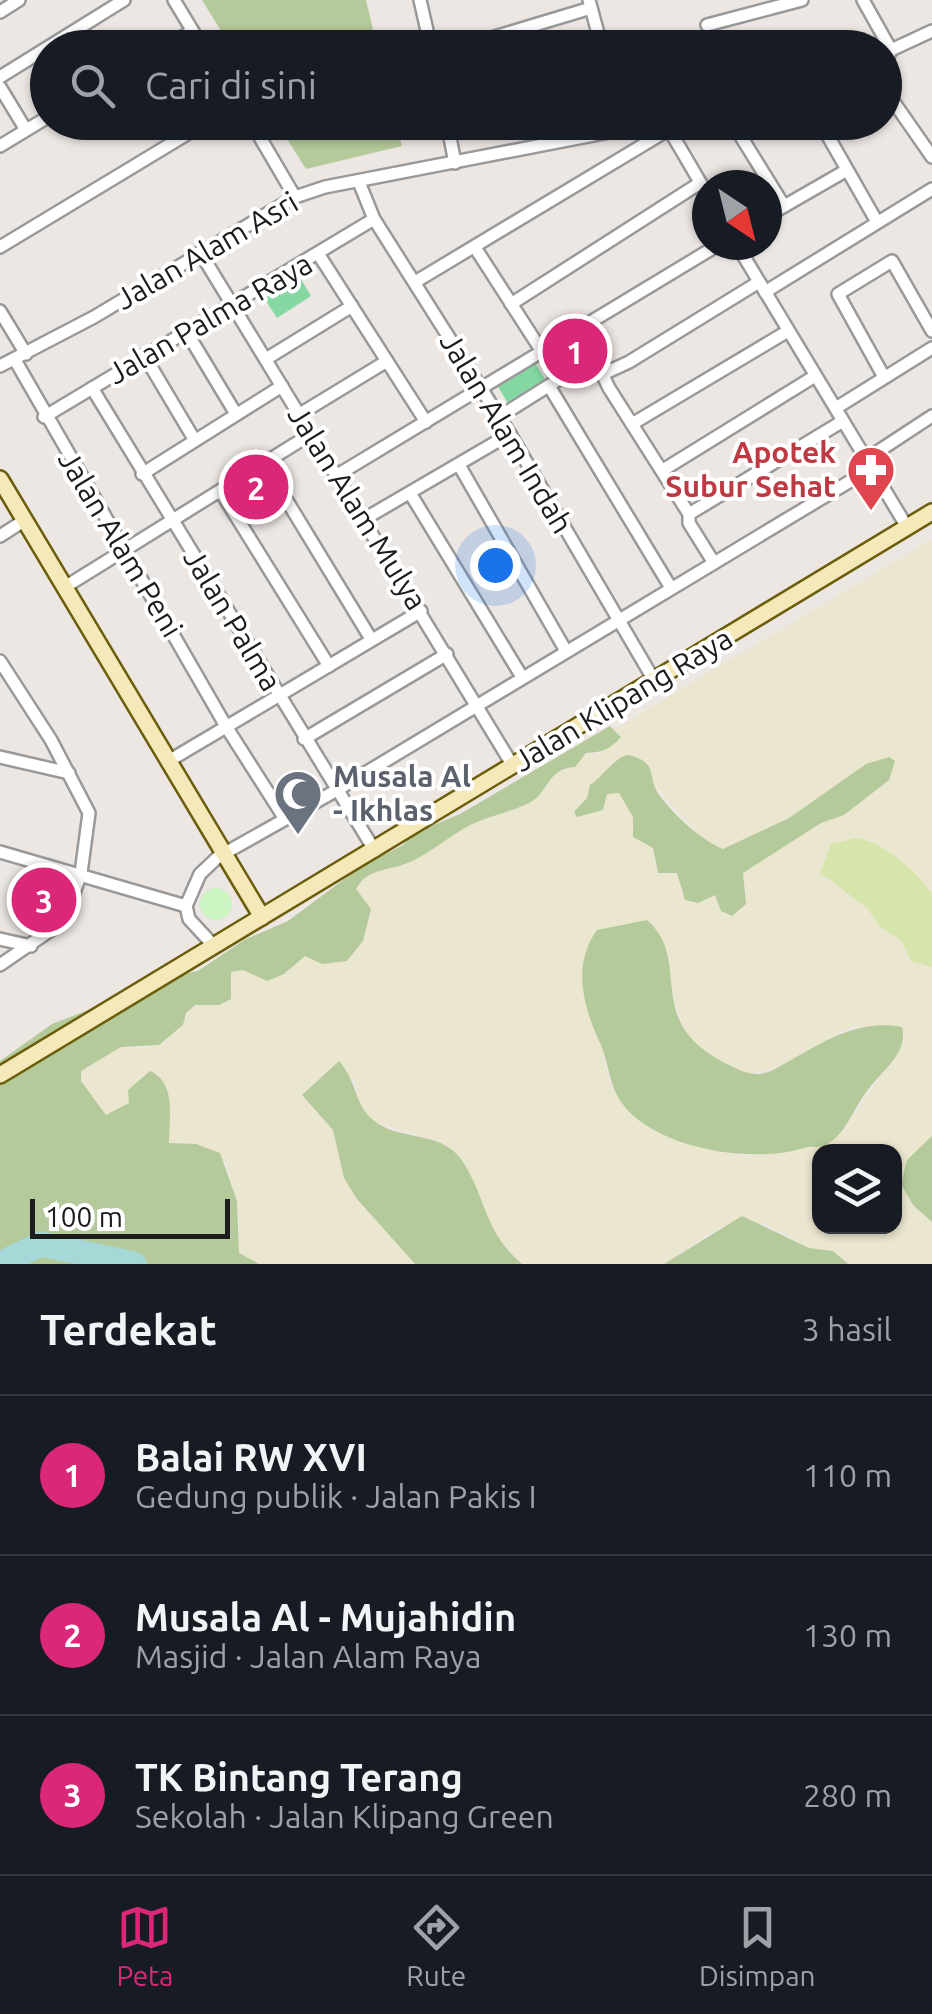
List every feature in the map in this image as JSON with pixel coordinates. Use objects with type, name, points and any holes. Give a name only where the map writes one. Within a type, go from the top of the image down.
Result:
[{"type":"main road","points":[[0,480],[262,917]]},
{"type":"main road","name":"Jalan Klipang Raya","points":[[0,1074],[932,512]]},
{"type":"street","points":[[0,12],[19,0]]},
{"type":"street","points":[[76,30],[124,0]]},
{"type":"street","points":[[174,0],[191,30]]},
{"type":"street","points":[[707,25],[802,0]]},
{"type":"street","points":[[863,0],[880,30]]},
{"type":"street","points":[[512,30],[590,4],[597,30]]},
{"type":"street","points":[[422,5],[427,30]]},
{"type":"street","points":[[902,45],[932,32]]},
{"type":"street","points":[[0,77],[30,58]]},
{"type":"street","points":[[0,87],[26,130]]},
{"type":"street","points":[[902,114],[932,157]]},
{"type":"street","points":[[0,146],[30,128]]},
{"type":"street","points":[[0,246],[177,140]]},
{"type":"street","points":[[262,140],[295,197]]},
{"type":"street","points":[[450,140],[455,162]]},
{"type":"street","name":"Jalan Alam Asri","points":[[0,366],[295,197],[557,140]]},
{"type":"street","points":[[415,282],[476,249],[642,140]]},
{"type":"street","points":[[674,140],[693,170]]},
{"type":"street","points":[[743,140],[784,206],[847,170]]},
{"type":"street","points":[[830,140],[878,222]]},
{"type":"street","name":"Jalan Alam Indah","points":[[359,182],[374,219],[510,434],[655,682]]},
{"type":"street","points":[[603,374],[932,189]]},
{"type":"street","points":[[511,304],[692,195]]},
{"type":"street","name":"Jalan Palma Raya","points":[[44,417],[374,219]]},
{"type":"street","points":[[476,249],[541,350]]},
{"type":"street","name":"Jalan Alam Mulya","points":[[200,252],[366,518],[513,766]]},
{"type":"street","points":[[319,255],[426,422]]},
{"type":"street","points":[[339,474],[692,260]]},
{"type":"street","points":[[746,260],[907,526]]},
{"type":"street","points":[[884,377],[838,294],[892,261],[932,331]]},
{"type":"street","points":[[266,358],[352,306]]},
{"type":"street","name":"Jalan Alam Peni","points":[[0,311],[44,417],[285,819]]},
{"type":"street","points":[[578,326],[714,563]]},
{"type":"street","points":[[186,331],[236,414]]},
{"type":"street","points":[[632,424],[788,331]]},
{"type":"street","points":[[836,408],[932,348]]},
{"type":"street","points":[[144,355],[194,440]]},
{"type":"street","points":[[499,417],[596,356]]},
{"type":"street","points":[[300,414],[388,361]]},
{"type":"street","points":[[662,470],[815,376]]},
{"type":"street","points":[[142,474],[282,386]]},
{"type":"street","points":[[549,386],[671,588]]},
{"type":"street","name":"Jalan Palma","points":[[92,388],[374,851]]},
{"type":"street","points":[[214,946],[188,919],[186,906],[200,874],[222,854],[618,624],[870,463],[932,416]]},
{"type":"street","points":[[688,514],[843,421]]},
{"type":"street","points":[[65,587],[311,434]]},
{"type":"street","points":[[366,518],[510,434]]},
{"type":"street","points":[[264,464],[371,639]]},
{"type":"street","points":[[459,465],[566,651]]},
{"type":"street","points":[[221,492],[329,666]]},
{"type":"street","points":[[410,493],[522,677]]},
{"type":"street","points":[[0,536],[25,520]]},
{"type":"street","points":[[168,762],[421,612]]},
{"type":"street","points":[[304,739],[446,654]]},
{"type":"street","points":[[0,661],[89,812],[80,872],[61,925],[0,965]]},
{"type":"street","points":[[0,757],[69,773]]},
{"type":"street","points":[[0,852],[80,872],[186,906]]},
{"type":"street","points":[[0,939],[32,946]]},
{"type":"shaded area","points":[[932,539],[932,894],[896,858],[869,840],[857,838],[823,878],[867,908],[880,927],[901,940],[911,961],[932,967],[932,1136],[907,1160],[913,1205],[932,1222],[932,1264],[848,1264],[833,1251],[809,1248],[765,1224],[720,1227],[664,1264],[522,1264],[505,1249],[481,1209],[462,1160],[445,1143],[374,1122],[359,1104],[355,1080],[302,1095],[333,1130],[344,1178],[357,1199],[415,1264],[259,1264],[239,1253],[239,1213],[226,1163],[196,1144],[169,1144],[168,1089],[156,1074],[144,1075],[128,1090],[129,1103],[106,1115],[81,1081],[81,1071],[121,1047],[147,1048],[165,1042],[183,1025],[190,1009],[207,1003],[231,972],[243,970],[273,979],[305,956],[322,964],[347,961],[369,920],[371,908],[355,888],[363,879],[390,865],[409,863],[468,826],[520,806],[552,774],[575,767],[586,753],[598,754],[620,737],[616,728]],"holes":[[[616,759],[654,785],[705,841],[723,849],[790,817],[866,764],[894,762],[869,796],[844,815],[821,823],[777,849],[743,873],[719,899],[715,895],[698,902],[681,895],[681,876],[664,874],[655,868],[653,848],[634,837],[633,817],[619,793],[606,794],[574,812],[587,798],[590,785],[606,775]],[[668,950],[669,989],[687,1034],[703,1053],[748,1074],[774,1069],[851,1027],[901,1027],[905,1039],[844,1130],[805,1147],[746,1156],[671,1138],[648,1127],[622,1103],[609,1081],[602,1048]]]},
{"type":"green space","points":[[202,0],[366,0],[373,30],[221,30]]},
{"type":"green space","points":[[288,140],[400,140],[402,146],[306,169]]},
{"type":"green space","points":[[299,276],[311,296],[277,318],[264,298]]},
{"type":"green space","points":[[554,348],[567,368],[551,378],[538,359]]},
{"type":"green space","points":[[534,361],[546,381],[509,405],[497,385]]},
{"type":"green space","points":[[610,726],[621,737],[617,741],[605,749],[586,753],[575,767],[553,776],[529,803],[470,825],[418,858],[373,873],[361,882],[356,889],[371,909],[363,941],[347,961],[322,964],[305,956],[284,974],[267,981],[243,970],[231,972],[231,999],[219,1005],[195,1005],[186,1013],[183,1025],[159,1045],[121,1047],[81,1071],[81,1081],[106,1115],[129,1103],[128,1090],[150,1071],[159,1077],[170,1102],[169,1143],[196,1144],[220,1153],[237,1201],[239,1253],[259,1264],[0,1264],[0,1061],[52,1024],[101,1005],[133,984],[198,971],[244,940],[288,921],[362,866],[403,845],[412,834],[460,814]]},
{"type":"green space","points":[[628,755],[645,762],[656,789],[681,819],[723,849],[789,818],[866,764],[889,757],[895,761],[889,780],[844,815],[821,823],[743,873],[746,904],[732,916],[721,911],[715,895],[698,903],[685,900],[677,873],[658,873],[653,848],[633,837],[633,817],[619,793],[607,794],[603,810],[577,817],[574,812],[587,798],[590,785]]},
{"type":"green space","points":[[857,838],[878,845],[899,859],[932,894],[932,967],[911,961],[901,940],[880,927],[867,908],[820,873],[831,844]]},
{"type":"green space","points":[[216,888],[227,893],[232,904],[227,915],[216,920],[205,915],[200,904],[205,893]]},
{"type":"green space","points":[[647,920],[661,937],[667,954],[676,1011],[685,1030],[702,1048],[740,1070],[767,1072],[850,1031],[884,1025],[902,1027],[898,1053],[867,1091],[845,1127],[827,1144],[759,1154],[706,1149],[681,1142],[637,1118],[614,1088],[583,988],[584,958],[597,930]]},
{"type":"green space","points":[[339,1061],[372,1119],[393,1131],[441,1143],[461,1159],[492,1226],[522,1264],[415,1264],[357,1199],[344,1178],[333,1130],[302,1095]]},
{"type":"green space","points":[[932,1136],[932,1222],[913,1205],[902,1186],[907,1160]]},
{"type":"green space","points":[[742,1216],[809,1248],[833,1251],[848,1264],[664,1264]]},
{"type":"waterway","points":[[0,1264],[41,1244],[134,1264]]},
{"type":"place","name":"Balai RW XVI","points":[[575,351]]},
{"type":"place","name":"Musala Al - Mujahidin","points":[[256,487]]},
{"type":"place","name":"Apotek Subur Sehat","points":[[871,512]]},
{"type":"place","name":"Musala Al - Ikhlas","points":[[298,836]]},
{"type":"place","name":"TK Bintang Terang","points":[[44,900]]}]
